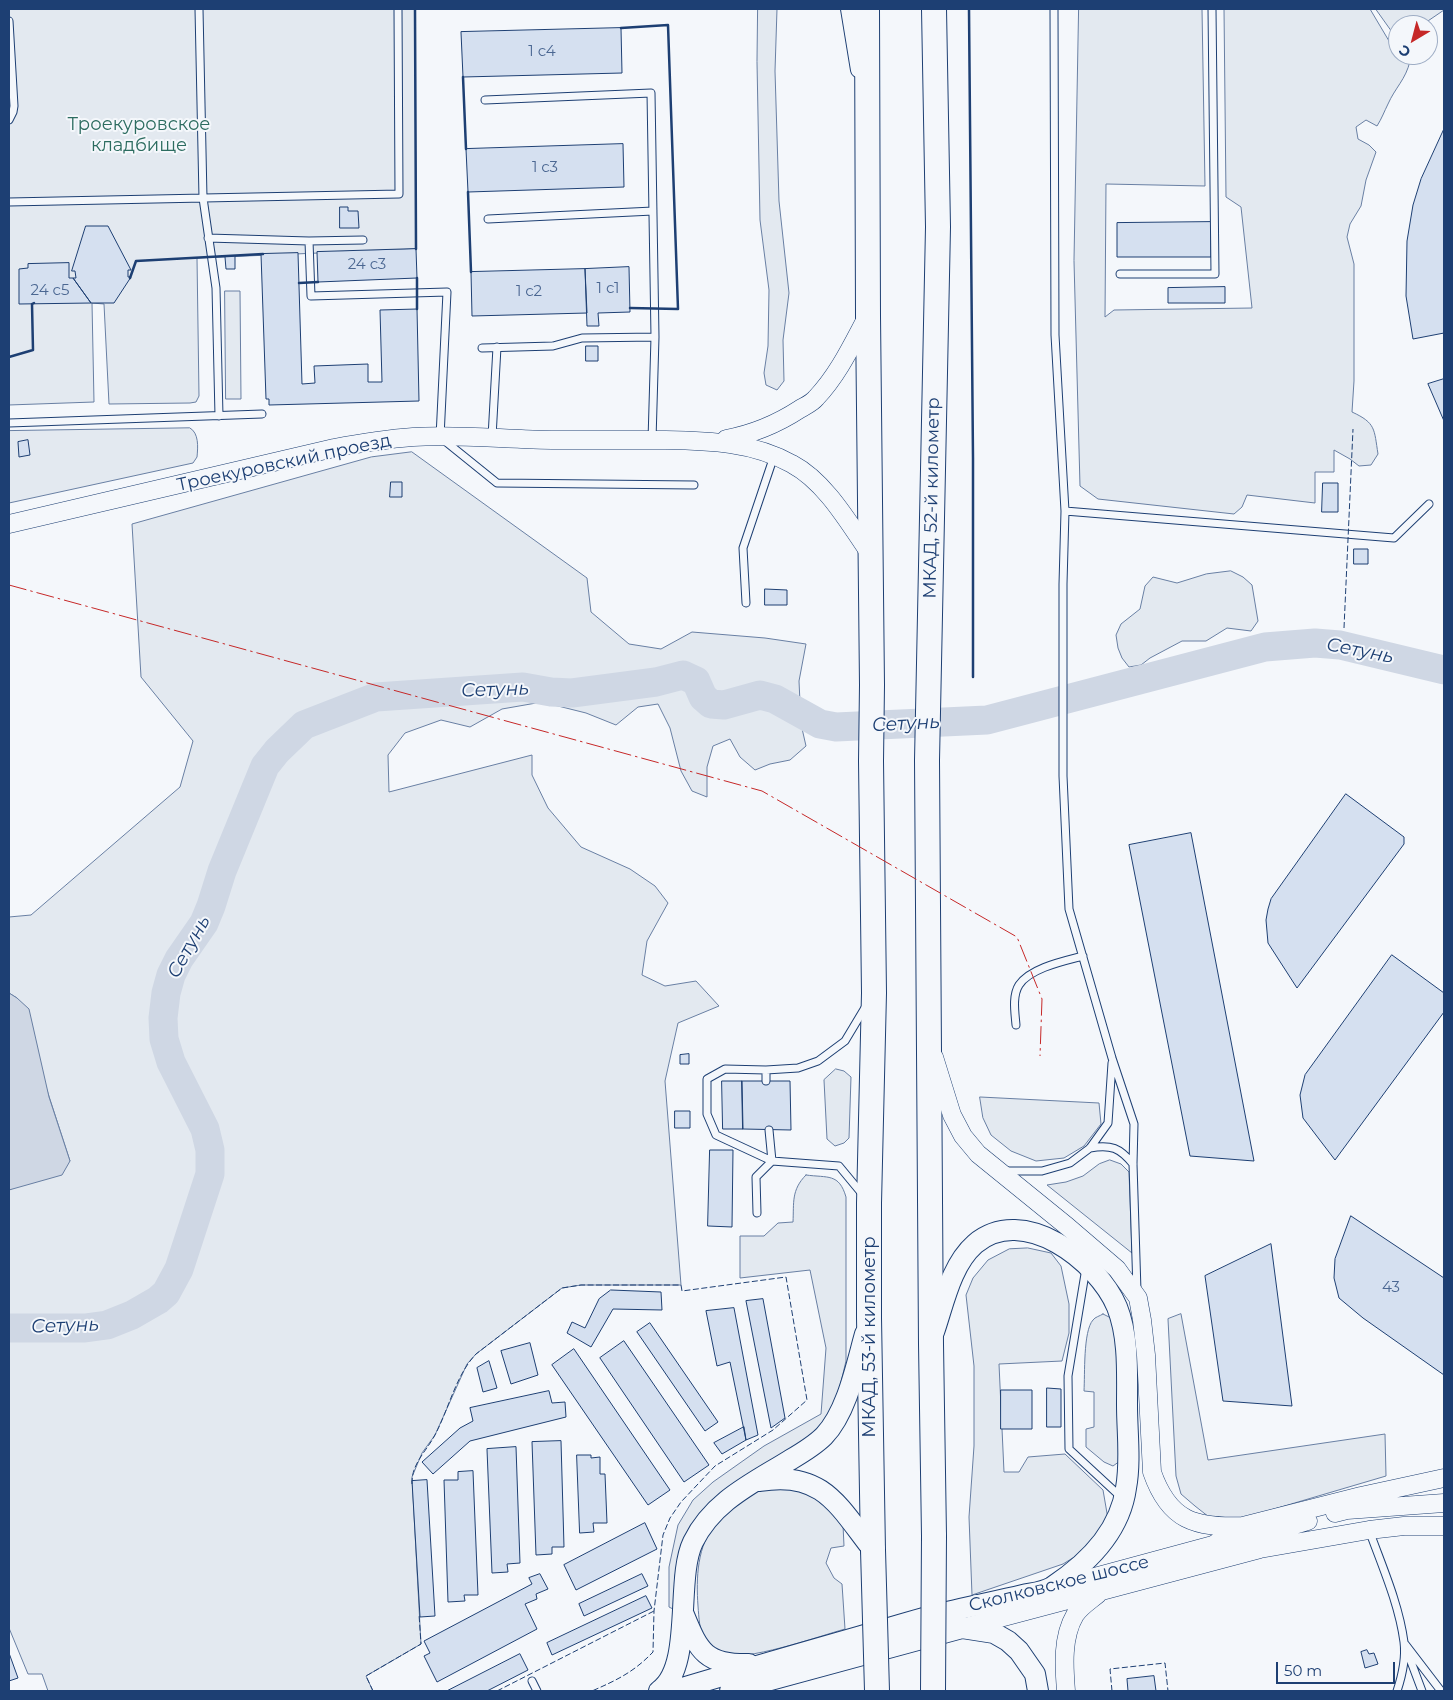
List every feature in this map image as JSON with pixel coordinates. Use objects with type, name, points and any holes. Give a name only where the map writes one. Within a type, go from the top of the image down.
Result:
[{"type":"highway","points":[[867,9],[874,988]]},
{"type":"highway","name":"МКАД, 52-й километр","points":[[929,1040],[928,684],[938,226],[934,9]]},
{"type":"highway","name":"МКАД, 53-й километр","points":[[874,988],[869,1203],[869,1318],[877,1691]]},
{"type":"highway","points":[[929,1040],[934,1536],[933,1691]]},
{"type":"main road","points":[[931,1344],[953,1276],[964,1256],[975,1244],[989,1235],[1006,1230],[1023,1230],[1048,1238],[1068,1248],[1087,1266],[1110,1294],[1118,1309],[1123,1329],[1127,1374],[1128,1463],[1122,1508],[1110,1531],[1091,1556],[1049,1589]]},
{"type":"main road","points":[[660,1691],[668,1682],[679,1653],[684,1614],[684,1576],[694,1538],[706,1519],[730,1496],[811,1447],[825,1435],[846,1397],[869,1318]]},
{"type":"main road","points":[[755,1481],[774,1478],[808,1482],[825,1492],[873,1550]]},
{"type":"main road","name":"Сколковское шоссе","points":[[672,1691],[945,1612],[1049,1589]]},
{"type":"main road","points":[[684,1614],[695,1642],[702,1651],[716,1660],[731,1664],[766,1663]]},
{"type":"main road","points":[[962,1628],[994,1633],[1008,1641],[1035,1674],[1038,1691]]},
{"type":"main road","name":"Сколковское шоссе","points":[[730,1691],[962,1628]]},
{"type":"street","points":[[848,9],[868,122]]},
{"type":"street","name":"Троекуровский проезд","points":[[713,441],[744,436],[780,422],[814,400],[830,381],[868,316]]},
{"type":"street","name":"Троекуровский проезд","points":[[9,524],[334,448],[378,440],[440,437],[713,441],[746,446],[774,455],[794,465],[814,479],[838,507],[871,555]]},
{"type":"street","points":[[929,1040],[952,1115],[963,1136],[978,1154],[1117,1269],[1138,1298],[1146,1355],[1152,1472],[1158,1490],[1171,1508],[1198,1524],[1217,1527],[1243,1526]]},
{"type":"street","name":"Сколковское шоссе","points":[[1049,1589],[1213,1545],[1243,1526],[1361,1496],[1444,1478]]},
{"type":"street","points":[[1213,1545],[1265,1534],[1348,1510],[1444,1504]]},
{"type":"street","points":[[1260,1549],[1337,1522],[1444,1504]]},
{"type":"street","name":"Сколковское шоссе","points":[[962,1628],[1260,1549],[1369,1530],[1404,1526],[1444,1526]]},
{"type":"street","points":[[1066,1691],[1065,1648],[1070,1626],[1076,1613],[1100,1591]]},
{"type":"lane","points":[[199,9],[203,198],[216,288],[219,416]]},
{"type":"lane","points":[[9,202],[398,194],[398,9]]},
{"type":"lane","points":[[1054,9],[1055,335],[1065,511],[1063,776],[1069,909],[1112,1058],[1134,1124],[1133,1164],[1138,1298]]},
{"type":"lane","points":[[1120,274],[1215,274],[1212,9]]},
{"type":"lane","points":[[9,21],[14,106],[9,120]]},
{"type":"lane","points":[[485,100],[651,93],[655,337],[652,440]]},
{"type":"lane","points":[[488,219],[653,211]]},
{"type":"lane","points":[[208,238],[309,241],[363,240]]},
{"type":"lane","points":[[309,241],[311,296],[446,292],[440,437],[497,482],[694,486]]},
{"type":"lane","points":[[482,348],[554,346],[582,338],[655,337]]},
{"type":"lane","points":[[492,438],[497,348]]},
{"type":"lane","points":[[9,423],[262,414]]},
{"type":"lane","points":[[746,603],[743,548],[774,455]]},
{"type":"lane","points":[[1065,511],[1394,538],[1429,504]]},
{"type":"lane","points":[[1016,1025],[1015,1003],[1018,986],[1032,973],[1048,966],[1083,956]]},
{"type":"lane","points":[[869,1203],[839,1166],[772,1161],[716,1134],[707,1114],[707,1079],[725,1068],[766,1070],[798,1068],[818,1061],[845,1041],[874,988]]},
{"type":"lane","points":[[998,1171],[1042,1171],[1070,1163],[1090,1148],[1108,1123],[1112,1058]]},
{"type":"lane","points":[[766,1070],[766,1081]]},
{"type":"lane","points":[[757,1213],[756,1178],[772,1161],[769,1130]]},
{"type":"lane","points":[[1090,1148],[1103,1146],[1116,1148],[1125,1154],[1133,1164]]},
{"type":"lane","points":[[1087,1266],[1068,1376],[1069,1449],[1124,1499]]},
{"type":"lane","points":[[1369,1530],[1399,1618],[1404,1643],[1422,1691]]},
{"type":"lane","points":[[1397,1691],[1402,1673],[1404,1643]]},
{"type":"lane","points":[[1404,1643],[1441,1691]]},
{"type":"lane","points":[[532,1681],[537,1691]]},
{"type":"green space","name":"Троекуровское кладбище","points":[[9,9],[415,9],[416,249],[197,258],[199,396],[196,402],[109,404],[104,304],[92,303],[94,402],[9,405]]},
{"type":"green space","points":[[758,9],[777,9],[775,71],[779,201],[789,293],[783,340],[784,381],[777,390],[766,385],[764,373],[768,346],[769,290],[760,220],[757,62]]},
{"type":"green space","points":[[1079,9],[1202,9],[1205,186],[1106,184],[1105,317],[1114,310],[1252,308],[1241,207],[1226,197],[1224,9],[1370,9],[1388,39],[1388,65],[1409,65],[1377,126],[1366,120],[1356,127],[1358,139],[1369,145],[1376,152],[1366,180],[1361,206],[1350,224],[1347,237],[1354,264],[1354,381],[1352,412],[1370,424],[1376,438],[1378,454],[1371,465],[1359,466],[1334,450],[1334,472],[1315,472],[1315,503],[1247,495],[1242,507],[1234,514],[1098,499],[1080,486],[1074,261]]},
{"type":"green space","points":[[1376,9],[1444,9],[1437,15],[1388,15],[1388,26]]},
{"type":"green space","points":[[225,291],[240,291],[241,399],[226,399]]},
{"type":"green space","points":[[190,428],[195,433],[198,449],[197,457],[193,463],[9,503],[9,431]]},
{"type":"green space","points":[[412,452],[587,578],[591,612],[629,644],[661,649],[692,632],[765,638],[806,644],[799,681],[801,724],[806,746],[790,760],[770,764],[755,770],[740,757],[730,739],[713,746],[707,767],[707,797],[692,791],[681,771],[670,728],[658,704],[638,707],[616,725],[586,713],[542,702],[502,709],[470,727],[441,720],[405,733],[388,755],[389,792],[532,755],[532,775],[548,808],[581,847],[630,869],[655,886],[668,903],[647,941],[642,975],[665,986],[696,981],[719,1006],[678,1023],[665,1081],[681,1285],[581,1285],[562,1288],[476,1354],[467,1364],[435,1435],[422,1453],[412,1477],[421,1644],[366,1676],[373,1691],[48,1691],[42,1674],[28,1674],[9,1628],[9,1190],[70,1161],[17,998],[9,993],[9,917],[31,915],[180,787],[193,741],[141,677],[132,524],[371,457]]},
{"type":"green space","points":[[1231,571],[1243,577],[1252,585],[1258,621],[1251,631],[1227,628],[1206,641],[1182,641],[1141,665],[1129,667],[1122,658],[1116,635],[1121,624],[1140,609],[1145,586],[1153,577],[1177,583],[1206,574]]},
{"type":"green space","points":[[836,1069],[844,1071],[851,1077],[849,1138],[844,1143],[835,1146],[827,1139],[824,1080]]},
{"type":"green space","points":[[980,1097],[1099,1103],[1101,1124],[1084,1146],[1064,1158],[1036,1161],[1011,1151],[991,1135],[983,1118]]},
{"type":"green space","points":[[1110,1160],[1121,1164],[1129,1172],[1132,1253],[1047,1185],[1066,1182],[1083,1176],[1099,1164]]},
{"type":"green space","points":[[806,1175],[836,1180],[846,1197],[846,1361],[836,1403],[821,1427],[791,1451],[720,1493],[699,1514],[683,1544],[675,1576],[675,1610],[669,1607],[669,1567],[678,1525],[693,1500],[713,1482],[764,1446],[821,1414],[826,1348],[810,1270],[740,1278],[740,1236],[764,1236],[778,1223],[793,1222],[796,1191]]},
{"type":"green space","points":[[1028,1248],[1051,1253],[1061,1266],[1069,1304],[1069,1333],[1062,1361],[999,1364],[1004,1472],[1019,1472],[1028,1457],[1065,1454],[1103,1490],[1108,1519],[1084,1551],[1063,1564],[972,1595],[969,1517],[974,1446],[974,1366],[966,1295],[973,1278],[988,1260],[1009,1249]]},
{"type":"green space","points":[[1103,1314],[1113,1319],[1118,1336],[1120,1461],[1113,1466],[1104,1462],[1086,1447],[1086,1429],[1094,1427],[1094,1392],[1084,1391],[1086,1343],[1093,1320]]},
{"type":"green space","points":[[1181,1314],[1208,1460],[1385,1434],[1386,1476],[1237,1520],[1209,1517],[1195,1506],[1181,1494],[1176,1476],[1168,1319]]},
{"type":"green space","points":[[767,1484],[808,1484],[843,1525],[844,1546],[831,1548],[826,1563],[834,1578],[842,1584],[845,1629],[764,1652],[732,1656],[722,1654],[706,1642],[700,1628],[697,1584],[701,1552],[710,1531],[721,1516]]},
{"type":"shaded area","points":[[9,993],[29,1009],[49,1097],[70,1161],[62,1175],[9,1190]]},
{"type":"building","points":[[621,28],[622,73],[463,77],[461,32]]},
{"type":"building","points":[[1444,129],[1444,333],[1413,339],[1406,296],[1407,241],[1413,205],[1421,179]]},
{"type":"building","points":[[623,144],[624,187],[468,192],[466,149]]},
{"type":"building","points":[[340,207],[348,207],[348,211],[358,211],[359,228],[340,228]]},
{"type":"building","points":[[1211,222],[1211,257],[1117,257],[1117,223]]},
{"type":"building","points":[[86,226],[108,226],[131,270],[128,270],[128,277],[131,277],[114,303],[91,303],[73,278],[76,278],[75,271],[72,271]]},
{"type":"building","points":[[416,249],[417,278],[318,282],[317,252]]},
{"type":"building","points":[[298,253],[302,384],[315,383],[314,366],[368,364],[368,382],[382,382],[380,310],[417,309],[419,401],[269,405],[269,399],[266,399],[261,254]]},
{"type":"building","points":[[235,256],[235,269],[226,269],[225,257]]},
{"type":"building","points":[[69,263],[69,278],[73,278],[91,303],[19,304],[19,269],[28,268],[28,264]]},
{"type":"building","points":[[629,267],[630,312],[598,313],[599,326],[587,326],[585,269]]},
{"type":"building","points":[[585,269],[587,313],[472,316],[471,272]]},
{"type":"building","points":[[1225,287],[1225,303],[1168,303],[1168,288]]},
{"type":"building","points":[[586,346],[598,346],[598,361],[586,361]]},
{"type":"building","points":[[1444,379],[1444,421],[1428,384]]},
{"type":"building","points":[[28,440],[30,455],[19,457],[18,442]]},
{"type":"building","points":[[391,482],[402,482],[402,497],[390,497]]},
{"type":"building","points":[[1323,483],[1338,483],[1338,512],[1322,512]]},
{"type":"building","points":[[1354,549],[1368,549],[1368,564],[1354,564]]},
{"type":"building","points":[[765,589],[787,590],[787,605],[765,605]]},
{"type":"building","points":[[1346,794],[1404,837],[1404,844],[1297,988],[1268,943],[1266,920],[1268,909],[1271,899]]},
{"type":"building","points":[[1191,833],[1254,1161],[1190,1156],[1129,845]]},
{"type":"building","points":[[1392,955],[1444,993],[1444,1012],[1335,1160],[1303,1118],[1300,1095],[1305,1075]]},
{"type":"building","points":[[689,1054],[689,1064],[680,1064],[680,1055]]},
{"type":"building","points":[[722,1081],[742,1081],[743,1129],[723,1129]]},
{"type":"building","points":[[742,1081],[790,1081],[791,1130],[743,1129]]},
{"type":"building","points":[[675,1111],[690,1111],[690,1128],[675,1128]]},
{"type":"building","points":[[710,1150],[733,1150],[732,1227],[708,1226]]},
{"type":"building","points":[[1351,1216],[1444,1278],[1444,1375],[1363,1318],[1339,1298],[1334,1278],[1335,1259]]},
{"type":"building","points":[[1271,1244],[1292,1406],[1223,1401],[1205,1276]]},
{"type":"building","points":[[611,1290],[661,1292],[662,1310],[613,1309],[591,1347],[567,1333],[572,1322],[585,1328],[599,1299]]},
{"type":"building","points":[[763,1299],[785,1418],[771,1428],[746,1301]]},
{"type":"building","points":[[734,1308],[758,1435],[746,1440],[730,1362],[717,1366],[706,1311]]},
{"type":"building","points":[[650,1323],[718,1422],[705,1431],[637,1332]]},
{"type":"building","points":[[624,1341],[709,1465],[684,1482],[600,1358]]},
{"type":"building","points":[[530,1343],[538,1375],[511,1384],[501,1351]]},
{"type":"building","points":[[574,1349],[670,1490],[648,1505],[552,1365]]},
{"type":"building","points":[[489,1361],[497,1388],[483,1392],[477,1368]]},
{"type":"building","points":[[1047,1388],[1061,1389],[1061,1427],[1047,1427]]},
{"type":"building","points":[[1001,1390],[1032,1390],[1032,1429],[1001,1429]]},
{"type":"building","points":[[549,1391],[552,1403],[565,1402],[566,1417],[470,1441],[433,1474],[422,1462],[460,1428],[473,1421],[470,1408]]},
{"type":"building","points":[[744,1427],[746,1440],[722,1454],[714,1443]]},
{"type":"building","points":[[561,1441],[564,1547],[552,1547],[552,1554],[536,1555],[532,1442]]},
{"type":"building","points":[[516,1447],[520,1563],[507,1564],[508,1572],[492,1573],[487,1449]]},
{"type":"building","points":[[577,1455],[591,1455],[591,1458],[600,1457],[600,1474],[605,1474],[607,1523],[593,1523],[594,1532],[580,1533]]},
{"type":"building","points":[[473,1471],[478,1595],[464,1595],[465,1601],[448,1602],[444,1480],[458,1480],[458,1472]]},
{"type":"building","points":[[427,1480],[435,1616],[420,1617],[412,1481]]},
{"type":"building","points":[[645,1523],[657,1549],[576,1590],[564,1565]]},
{"type":"building","points":[[540,1574],[548,1589],[536,1594],[537,1599],[525,1604],[537,1629],[437,1682],[424,1656],[430,1653],[424,1641],[532,1584],[529,1578]]},
{"type":"building","points":[[642,1574],[648,1586],[584,1616],[579,1604]]},
{"type":"building","points":[[646,1596],[652,1608],[552,1655],[547,1643]]},
{"type":"building","points":[[1367,1650],[1369,1654],[1374,1653],[1378,1664],[1365,1668],[1361,1652]]},
{"type":"building","points":[[9,1653],[18,1678],[9,1681]]},
{"type":"building","points":[[520,1654],[528,1670],[487,1691],[447,1691]]},
{"type":"building","points":[[1154,1676],[1156,1691],[1128,1691],[1127,1679]]},
{"type":"waterway","name":"Сетунь","points":[[9,1328],[85,1328],[107,1325],[132,1315],[158,1300],[166,1293],[179,1269],[210,1174],[210,1150],[205,1129],[171,1062],[164,1039],[163,1018],[166,993],[171,975],[179,959],[204,923],[222,871],[265,766],[277,751],[304,725],[376,697],[523,687],[551,692],[572,693],[656,682],[683,675],[696,681],[703,697],[711,704],[724,705],[760,695],[775,699],[820,724],[836,727],[987,720],[1265,647],[1315,643],[1340,645],[1444,670]]},
{"type":"fence","points":[[1344,628],[1353,429]]},
{"type":"fence","points":[[412,1484],[412,1476],[417,1463],[433,1439],[469,1362],[476,1354],[562,1288],[581,1285],[681,1285],[682,1291],[786,1277],[807,1400],[773,1430],[715,1466],[681,1502],[670,1518],[663,1535],[654,1611],[653,1652],[625,1675],[592,1691]]},
{"type":"fence","points":[[497,1691],[654,1611]]},
{"type":"fence","points":[[373,1691],[366,1676],[421,1644],[419,1614]]},
{"type":"fence","points":[[1112,1691],[1110,1669],[1165,1663],[1168,1691]]},
{"type":"wall","points":[[415,9],[416,249]]},
{"type":"wall","points":[[969,9],[973,677]]},
{"type":"wall","points":[[621,28],[668,25],[678,309],[630,308]]},
{"type":"wall","points":[[463,77],[466,149]]},
{"type":"wall","points":[[468,192],[471,272]]},
{"type":"wall","points":[[130,278],[136,261],[263,254]]},
{"type":"wall","points":[[417,278],[417,309]]},
{"type":"wall","points":[[299,283],[318,282]]},
{"type":"wall","points":[[9,357],[33,350],[32,304],[34,303]]},
{"type":"power","points":[[9,585],[762,791],[1017,937],[1042,999],[1040,1056]]}]
